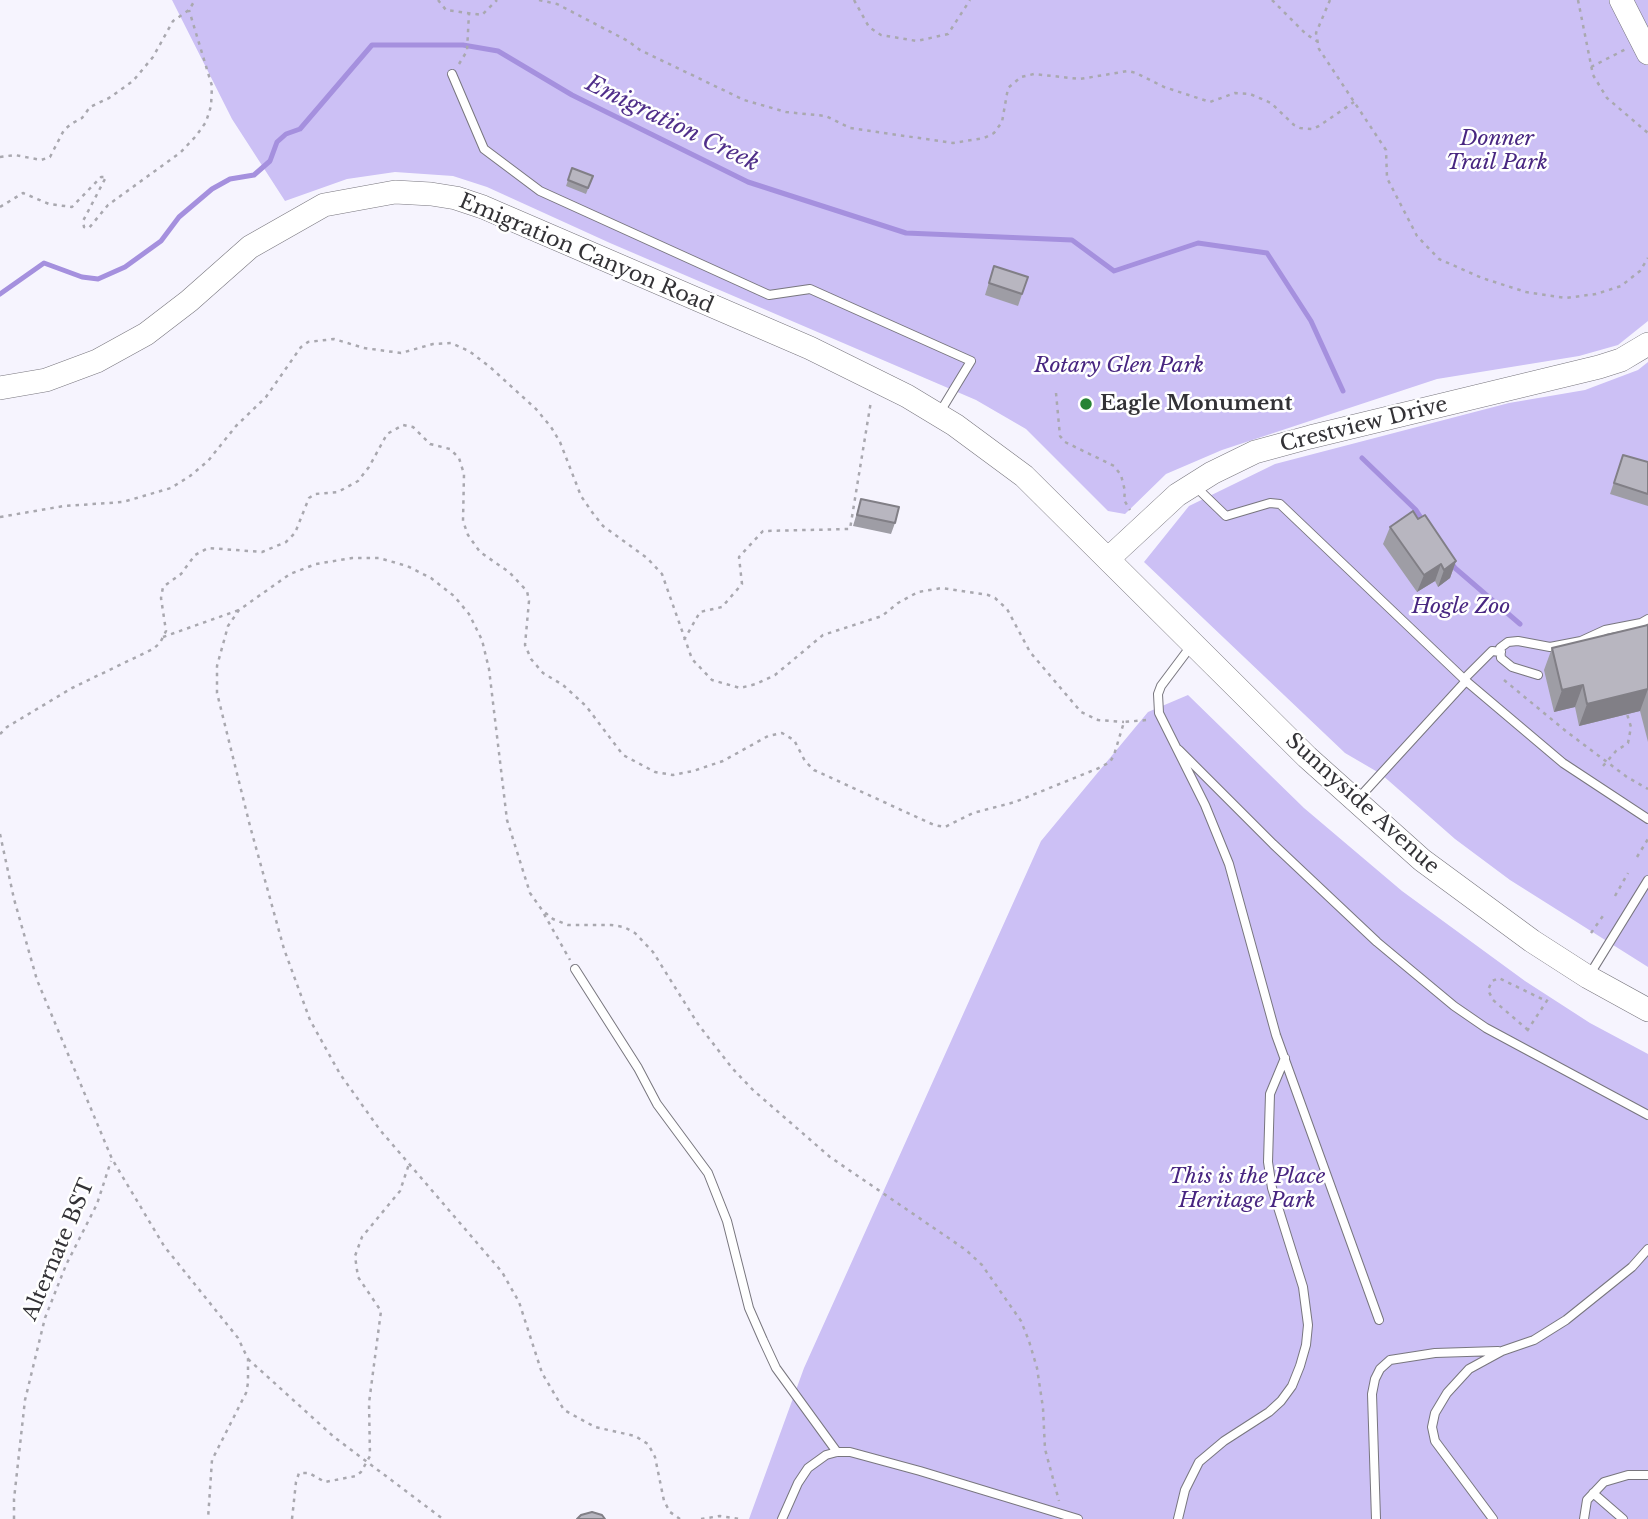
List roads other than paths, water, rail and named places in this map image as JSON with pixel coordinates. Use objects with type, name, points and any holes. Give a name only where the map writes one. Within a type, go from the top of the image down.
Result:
[{"type":"main road","points":[[1621,0],[1640,50]]},
{"type":"main road","name":"Emigration Canyon Road","points":[[0,388],[46,380],[97,361],[146,334],[189,301],[250,247],[324,205],[395,192],[431,194],[456,198],[483,207],[810,348],[876,380],[939,414],[1024,476],[1108,559]]},
{"type":"main road","name":"Crestview Drive","points":[[1108,559],[1163,506],[1192,484],[1232,462],[1282,444],[1599,367],[1621,360],[1648,344]]},
{"type":"main road","name":"Sunnyside Avenue","points":[[1108,559],[1355,802],[1422,860],[1532,941],[1588,977],[1648,1010]]},
{"type":"lane","points":[[452,74],[484,149],[540,191],[769,295],[810,289],[971,361],[939,414]]},
{"type":"lane","points":[[1192,484],[1226,516],[1270,503],[1280,505],[1465,680],[1563,763],[1648,819]]},
{"type":"lane","points":[[1538,675],[1512,667],[1501,658],[1500,649],[1508,642],[1518,641],[1550,647],[1581,641],[1605,630],[1648,619]]},
{"type":"lane","points":[[1193,645],[1161,685],[1158,694],[1161,719],[1205,805],[1229,864],[1285,1058],[1380,1320]]},
{"type":"lane","points":[[1355,802],[1492,651],[1501,652]]},
{"type":"lane","points":[[1172,743],[1273,844],[1377,942],[1454,1006],[1486,1028],[1648,1115]]},
{"type":"lane","points":[[1588,977],[1648,880]]},
{"type":"lane","points":[[575,969],[638,1068],[657,1104],[708,1173],[727,1221],[749,1308],[763,1340],[776,1368],[837,1452]]},
{"type":"lane","points":[[1178,1519],[1190,1475],[1199,1462],[1281,1401],[1292,1386],[1306,1345],[1308,1325],[1303,1287],[1272,1188],[1268,1162],[1270,1094],[1285,1058]]},
{"type":"lane","points":[[1493,1519],[1435,1441],[1432,1427],[1435,1413],[1447,1393],[1469,1369],[1502,1351],[1534,1340],[1566,1320],[1632,1267],[1648,1249]]},
{"type":"lane","points":[[1376,1519],[1373,1394],[1375,1379],[1380,1369],[1390,1360],[1435,1353],[1502,1351]]},
{"type":"lane","points":[[782,1519],[808,1468],[818,1459],[837,1452],[850,1452],[1078,1519]]},
{"type":"lane","points":[[1584,1519],[1584,1508],[1604,1482],[1628,1475],[1648,1475]]},
{"type":"lane","points":[[1593,1493],[1623,1519]]},
{"type":"waterway","name":"Emigration Creek","points":[[0,294],[44,263],[82,277],[98,279],[125,267],[161,241],[179,217],[212,189],[230,179],[254,175],[270,161],[277,142],[286,134],[300,129],[372,45],[463,45],[498,51],[572,95],[748,182],[906,233],[1072,240],[1114,271],[1198,243],[1267,253],[1311,321],[1343,391]]},
{"type":"waterway","name":"Emigration Creek","points":[[1362,458],[1416,510],[1423,521]]},
{"type":"waterway","name":"Emigration Creek","points":[[1450,561],[1520,624]]},
{"type":"place","name":"Eagle Monument","points":[[1086,404]]},
{"type":"park label","name":"Donner Trail Park","points":[[1497,151]]},
{"type":"park label","name":"Rotary Glen Park","points":[[1119,366]]},
{"type":"park label","name":"Hogle Zoo","points":[[1461,607]]},
{"type":"park label","name":"This is the Place Heritage Park","points":[[1247,1189]]}]
